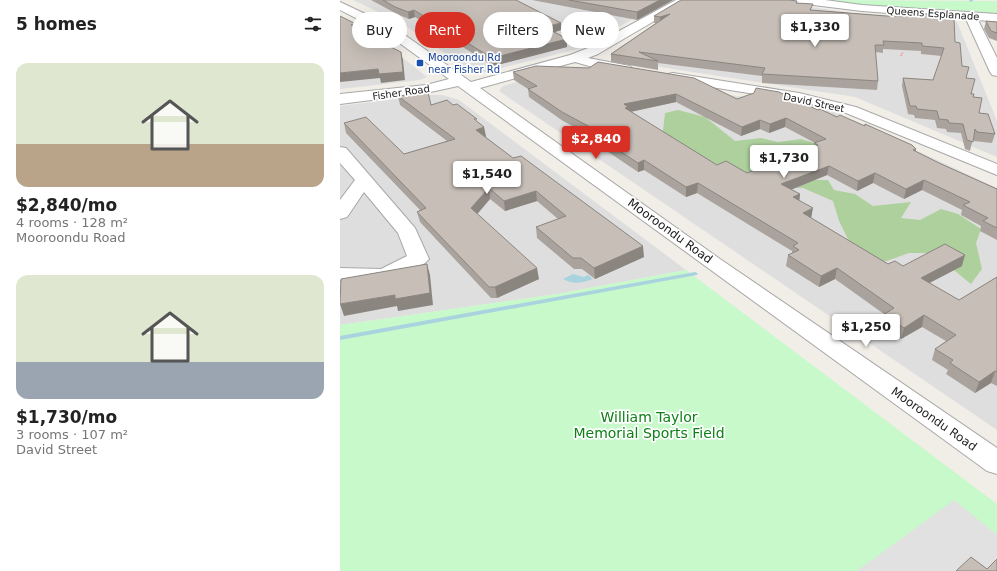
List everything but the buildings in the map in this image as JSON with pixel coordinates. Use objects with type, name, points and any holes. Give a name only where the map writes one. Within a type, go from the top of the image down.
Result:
[{"type":"street","name":"Fisher Road","points":[[340,100],[465,84],[575,58],[593,51],[684,0]]},
{"type":"street","name":"Queens Esplanade","points":[[797,0],[862,8],[997,18]]},
{"type":"street","name":"Mooroondu Road","points":[[340,5],[391,31],[997,463]]},
{"type":"street","points":[[970,16],[997,72]]},
{"type":"street","points":[[575,58],[602,66],[640,72]]},
{"type":"street","name":"David Street","points":[[655,74],[799,97],[851,110],[997,170]]},
{"type":"street","points":[[340,152],[408,232],[418,259],[384,276],[340,274]]},
{"type":"street","points":[[340,213],[364,180]]},
{"type":"path","points":[[901,56],[903,52]]},
{"type":"shaded area","points":[[353,0],[668,0],[619,27],[619,12],[561,12],[561,48],[580,48],[481,73],[471,71],[438,48],[475,48],[475,12],[415,12],[415,32],[407,27],[407,12],[379,12]]},
{"type":"shaded area","points":[[705,0],[763,0],[852,13],[946,19],[957,22],[997,121],[997,157],[855,97],[615,60],[610,56]]},
{"type":"shaded area","points":[[340,17],[352,23],[352,48],[390,48],[427,77],[420,80],[340,89]]},
{"type":"shaded area","points":[[575,69],[834,112],[997,188],[997,430],[499,91],[503,86],[560,70]]},
{"type":"shaded area","points":[[428,95],[442,95],[459,100],[686,270],[557,294],[340,325],[340,106]]},
{"type":"shaded area","points":[[954,500],[997,535],[997,569],[995,571],[857,571]]},
{"type":"green space","points":[[797,0],[997,1],[997,18]]},
{"type":"green space","points":[[678,110],[705,117],[735,141],[761,138],[778,142],[801,139],[821,145],[811,180],[828,180],[834,190],[855,194],[873,206],[911,202],[901,218],[920,220],[941,209],[958,214],[981,229],[976,243],[982,269],[971,284],[933,253],[909,253],[881,263],[851,245],[839,221],[833,201],[803,188],[775,187],[736,178],[662,139],[665,113]]},
{"type":"green space","name":"William Taylor Memorial Sports Field","points":[[686,270],[997,504],[997,571],[340,571],[340,325],[557,294]]},
{"type":"water","points":[[573,274],[584,277],[588,275],[593,279],[578,283],[563,279]]},
{"type":"waterway","points":[[340,338],[695,274]]},
{"type":"place","name":"Mooroondu Rd near Fisher Rd","points":[[420,63]]}]
